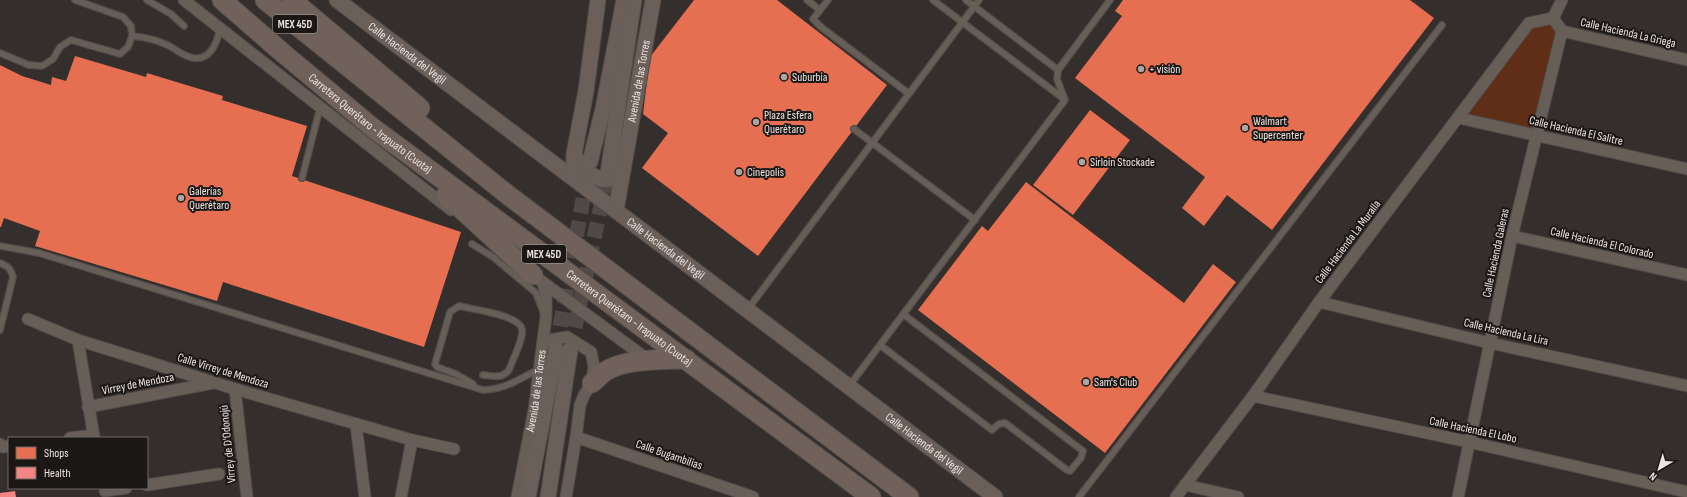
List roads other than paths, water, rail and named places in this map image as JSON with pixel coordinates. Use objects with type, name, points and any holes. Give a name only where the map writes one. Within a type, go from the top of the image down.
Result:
[{"type":"highway","name":"Carretera Querétaro - Irapuato (Cuota)","points":[[265,0],[508,195],[909,497]]},
{"type":"highway","points":[[292,0],[419,108],[508,195]]},
{"type":"highway","name":"Carretera Querétaro - Irapuato (Cuota)","points":[[223,1],[373,128],[871,497]]},
{"type":"highway","points":[[373,128],[538,279]]},
{"type":"highway","points":[[592,383],[608,370],[647,360],[686,359]]},
{"type":"street","points":[[184,0],[538,279],[647,360]]},
{"type":"street","name":"Calle Hacienda del Vegil","points":[[337,0],[995,497]]},
{"type":"street","points":[[574,178],[574,154],[586,91],[598,0]]},
{"type":"street","points":[[591,55],[604,0]]},
{"type":"street","points":[[613,53],[613,17],[616,0]]},
{"type":"street","points":[[590,162],[603,110],[624,0]]},
{"type":"street","name":"Avenida de las Torres","points":[[616,210],[615,174],[634,0]]},
{"type":"street","points":[[630,26],[638,0]]},
{"type":"street","name":"Avenida de las Torres","points":[[615,174],[653,0]]},
{"type":"street","points":[[1562,0],[1553,18],[1562,32]]},
{"type":"street","name":"Calle Hacienda La Muralla","points":[[1176,497],[1253,396],[1319,302],[1459,118],[1529,23],[1553,18]]},
{"type":"street","name":"Calle Hacienda La Griega","points":[[1562,32],[1687,60]]},
{"type":"street","name":"Calle Hacienda Galeras","points":[[1458,497],[1512,236],[1538,136],[1562,32]]},
{"type":"street","name":"Calle Hacienda El Salitre","points":[[1459,118],[1687,169]]},
{"type":"street","points":[[574,154],[591,175],[604,180],[612,180],[615,174]]},
{"type":"street","name":"Calle Hacienda El Colorado","points":[[1512,236],[1687,275]]},
{"type":"street","name":"Avenida de las Torres","points":[[517,497],[534,410],[546,317],[546,297],[538,279]]},
{"type":"street","name":"Calle Hacienda La Lira","points":[[1319,302],[1490,343],[1687,386]]},
{"type":"street","name":"Calle Virrey de Mendoza","points":[[28,319],[78,340],[235,389],[412,440],[454,449]]},
{"type":"street","points":[[543,341],[567,337],[591,352],[594,366],[592,383],[581,400],[566,497]]},
{"type":"street","points":[[78,340],[94,436],[82,437]]},
{"type":"street","name":"Avenida de las Torres","points":[[528,497],[563,350],[548,497]]},
{"type":"street","name":"Virrey de Mendoza","points":[[88,407],[216,382]]},
{"type":"street","name":"Virrey de D'Odonojú","points":[[235,389],[247,497]]},
{"type":"street","name":"Calle Hacienda El Lobo","points":[[1253,396],[1470,442],[1687,492]]},
{"type":"street","points":[[356,424],[365,497]]},
{"type":"street","name":"Calle Bugambilias","points":[[576,437],[753,497]]},
{"type":"street","points":[[401,497],[412,440]]},
{"type":"street","points":[[148,485],[219,474]]},
{"type":"street","points":[[1185,485],[1238,497]]},
{"type":"street","points":[[105,492],[121,489]]},
{"type":"lane","points":[[0,53],[29,65],[42,66],[53,59],[60,47],[71,40],[120,54],[128,47],[132,36],[131,26],[123,17],[75,0]]},
{"type":"lane","points":[[147,0],[171,14],[184,26]]},
{"type":"lane","points":[[807,0],[820,10]]},
{"type":"lane","points":[[828,0],[813,19],[821,27],[908,93]]},
{"type":"lane","points":[[933,0],[1064,100]]},
{"type":"lane","points":[[966,0],[1058,70]]},
{"type":"lane","points":[[748,309],[979,0]]},
{"type":"lane","points":[[1064,100],[1057,80],[1058,70],[1110,0]]},
{"type":"lane","points":[[1079,497],[1442,25]]},
{"type":"lane","points":[[132,36],[146,37],[167,45],[186,56],[201,58],[208,55],[216,44],[220,27]]},
{"type":"lane","points":[[848,386],[975,220],[1064,100]]},
{"type":"lane","points":[[302,178],[320,108]]},
{"type":"lane","points":[[854,129],[975,220]]},
{"type":"lane","points":[[472,244],[493,257],[536,293],[546,317]]},
{"type":"lane","points":[[0,246],[39,254],[484,390],[498,389],[512,384],[520,378],[538,370]]},
{"type":"lane","points":[[0,263],[7,266],[11,270],[13,277],[0,329]]},
{"type":"lane","points":[[484,375],[497,377],[505,375],[509,370],[522,335],[522,329],[519,322],[510,318],[459,306],[450,312],[435,364],[437,367],[456,374],[484,390]]},
{"type":"lane","points":[[880,345],[992,430],[999,424],[1004,423],[1070,471],[1081,458],[1083,451],[903,314]]},
{"type":"tunnel","points":[[570,350],[608,173]]},
{"type":"tunnel","points":[[556,349],[587,177]]},
{"type":"place","name":"+ visión","points":[[1141,69]]},
{"type":"place","name":"Suburbia","points":[[784,77]]},
{"type":"place","name":"Plaza Esfera Querétaro","points":[[756,122]]},
{"type":"place","name":"Walmart Supercenter","points":[[1245,128]]},
{"type":"place","name":"Sirloin Stockade","points":[[1082,162]]},
{"type":"place","name":"Cinepolis","points":[[739,172]]},
{"type":"place","name":"Galerías Querétaro","points":[[181,198]]},
{"type":"place","name":"Sam's Club","points":[[1086,382]]}]
